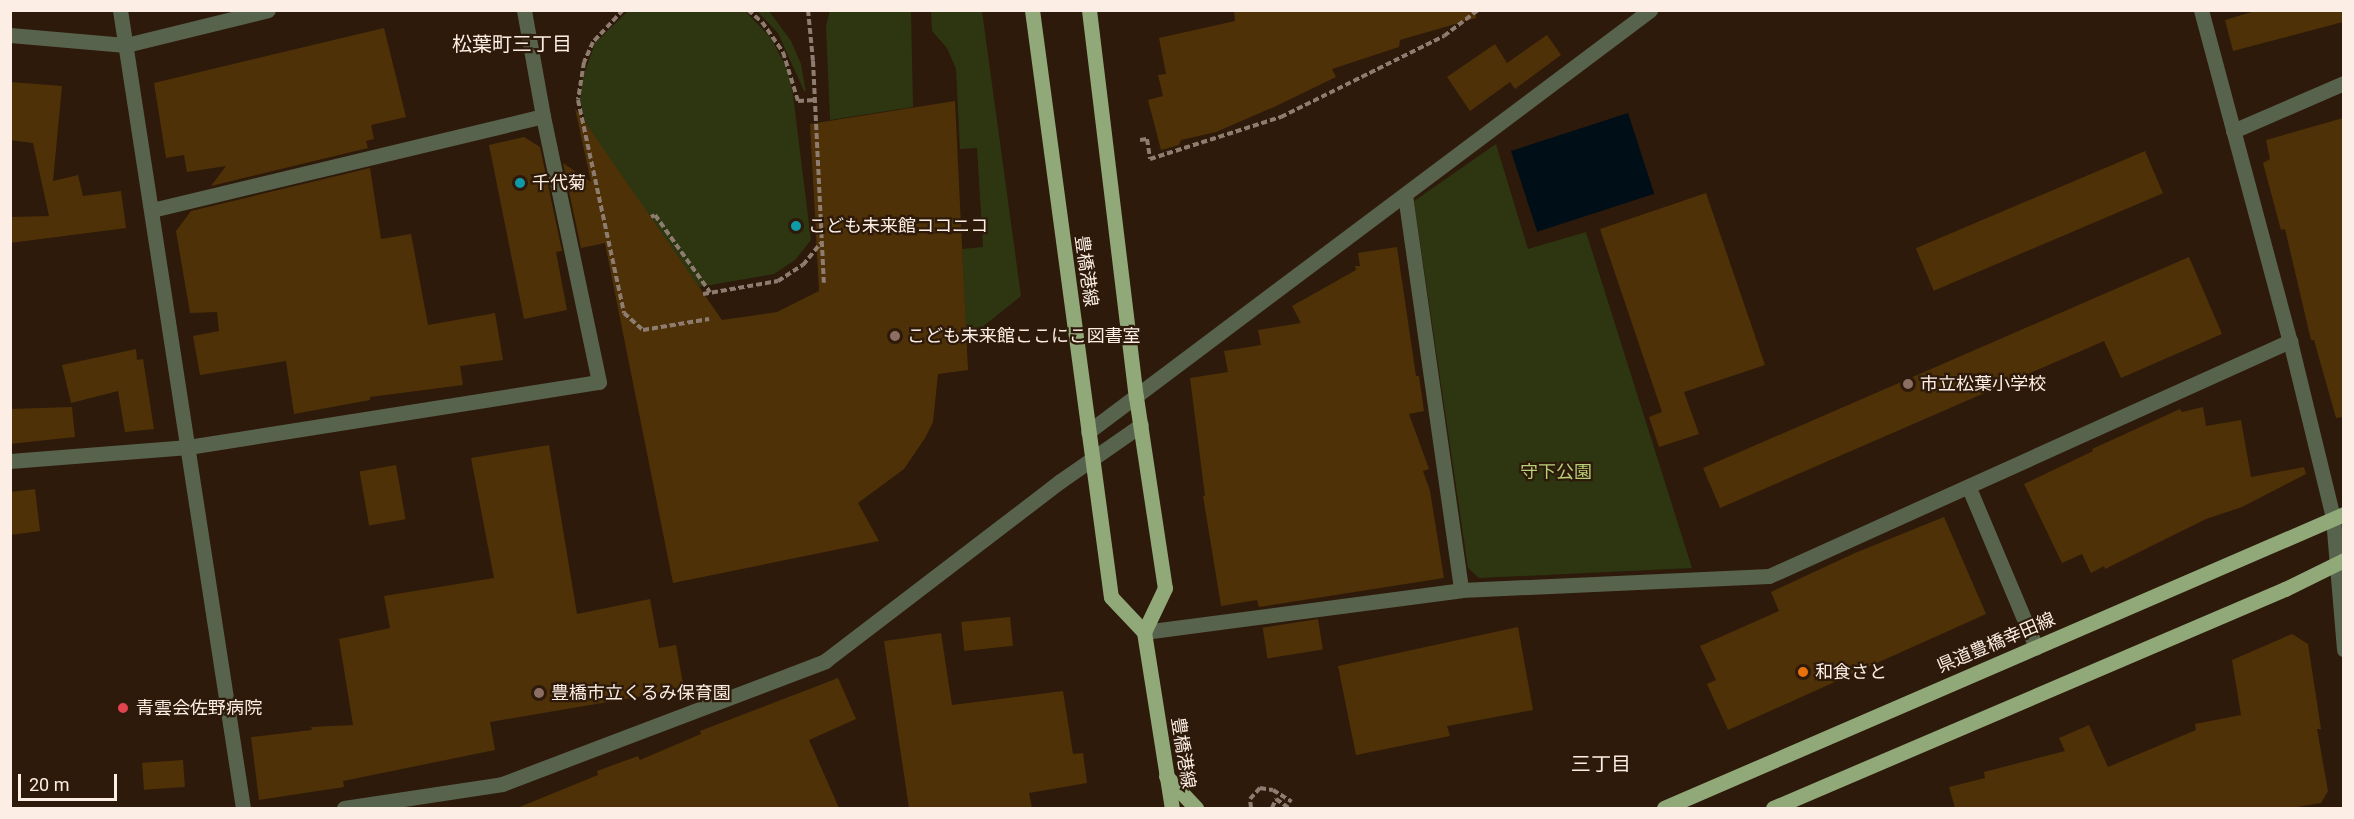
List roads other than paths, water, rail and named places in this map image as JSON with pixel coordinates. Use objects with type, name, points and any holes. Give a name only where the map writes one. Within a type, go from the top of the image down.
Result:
[{"type":"main road","name":"豊橋港線","points":[[1032,10],[1111,597],[1144,632],[1170,801]]},
{"type":"main road","name":"豊橋港線","points":[[1089,10],[1136,397],[1165,588],[1144,632]]},
{"type":"main road","name":"県道豊橋幸田線","points":[[1664,808],[2338,516]]},
{"type":"main road","points":[[1773,808],[2277,592],[2339,562]]},
{"type":"main road","points":[[1167,776],[1196,808]]},
{"type":"main road","points":[[1162,808],[1170,801]]},
{"type":"street","points":[[120,10],[243,808]]},
{"type":"street","points":[[10,35],[126,45],[268,10]]},
{"type":"street","points":[[10,461],[189,447],[598,382],[543,116],[524,10]]},
{"type":"street","points":[[1088,432],[1650,10]]},
{"type":"street","points":[[2201,10],[2338,516],[2343,650]]},
{"type":"street","points":[[2234,131],[2343,83]]},
{"type":"street","points":[[152,210],[543,116]]},
{"type":"street","points":[[1405,195],[1461,590]]},
{"type":"street","points":[[1144,632],[1461,590],[1769,576],[1969,488],[2290,341]]},
{"type":"street","points":[[344,808],[502,784],[825,661],[1140,425]]},
{"type":"street","points":[[1969,488],[2036,647]]},
{"type":"place","name":"千代菊","points":[[520,183]]},
{"type":"place","name":"こども未来館ココニコ","points":[[796,226]]},
{"type":"place","name":"こども未来館ここにこ図書室","points":[[895,336]]},
{"type":"place","name":"市立松葉小学校","points":[[1908,384]]},
{"type":"place","name":"和食さと","points":[[1803,672]]},
{"type":"place","name":"豊橋市立くるみ保育園","points":[[539,693]]},
{"type":"place","name":"青雲会佐野病院","points":[[123,708]]},
{"type":"district","name":"松葉町三丁目","points":[[512,44]]},
{"type":"district","name":"三丁目","points":[[1601,764]]},
{"type":"park label","name":"守下公園","points":[[1556,472]]}]
